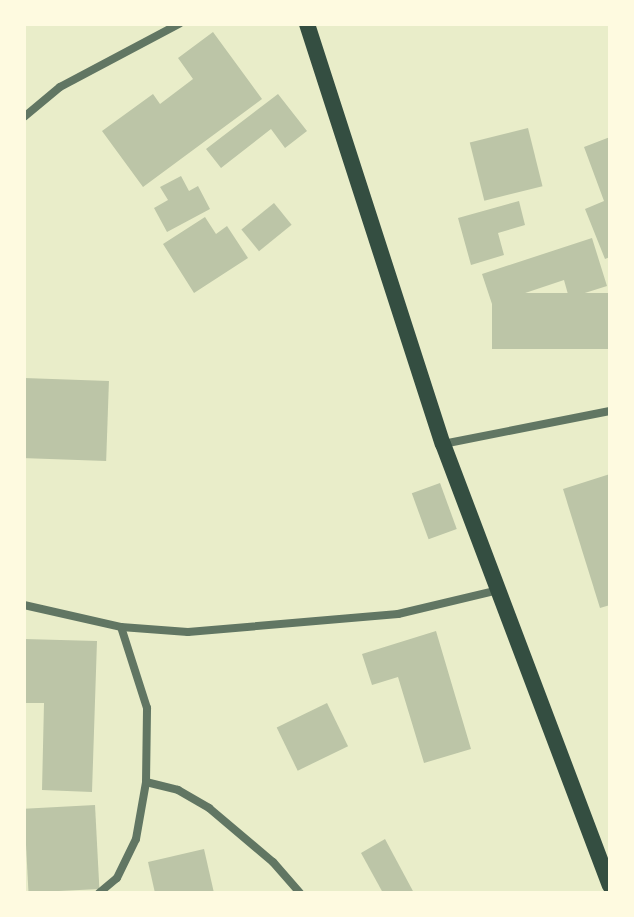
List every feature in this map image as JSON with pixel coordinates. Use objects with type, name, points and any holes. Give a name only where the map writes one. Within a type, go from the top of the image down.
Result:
[{"type":"main road","points":[[307,24],[443,444],[610,885]]},
{"type":"street","points":[[24,117],[60,87],[179,24]]},
{"type":"street","points":[[443,444],[610,411]]},
{"type":"street","points":[[24,605],[121,627],[188,632],[398,614],[499,590]]},
{"type":"street","points":[[99,893],[117,878],[136,839],[146,782],[147,708],[121,627]]},
{"type":"street","points":[[146,782],[178,790],[209,808],[273,862],[300,893]]},
{"type":"building","points":[[213,32],[262,99],[143,187],[102,131],[153,94],[160,104],[193,79],[178,58]]},
{"type":"building","points":[[278,94],[307,131],[285,148],[271,129],[221,168],[206,149]]},
{"type":"building","points":[[528,128],[543,186],[484,201],[470,143]]},
{"type":"building","points":[[610,137],[610,257],[605,259],[585,209],[604,201],[584,147]]},
{"type":"building","points":[[181,176],[189,191],[198,186],[210,209],[167,232],[154,208],[168,200],[160,187]]},
{"type":"building","points":[[519,201],[525,225],[498,233],[504,255],[471,265],[458,218]]},
{"type":"building","points":[[274,203],[292,225],[259,251],[241,229]]},
{"type":"building","points":[[205,217],[216,234],[227,226],[248,258],[194,293],[163,244]]},
{"type":"building","points":[[592,238],[607,286],[569,298],[564,280],[492,304],[482,274]]},
{"type":"building","points":[[492,293],[610,293],[610,349],[492,349]]},
{"type":"building","points":[[24,378],[109,381],[106,461],[24,458]]},
{"type":"building","points":[[610,474],[610,605],[600,608],[563,489]]},
{"type":"building","points":[[440,483],[457,529],[429,539],[412,493]]},
{"type":"building","points":[[436,631],[471,749],[424,763],[398,677],[372,685],[362,654]]},
{"type":"building","points":[[24,639],[97,641],[92,792],[42,790],[44,703],[24,703]]},
{"type":"building","points":[[327,703],[348,746],[298,771],[277,728]]},
{"type":"building","points":[[95,805],[99,889],[28,893],[24,809]]},
{"type":"building","points":[[385,839],[414,893],[383,893],[361,853]]},
{"type":"building","points":[[204,849],[214,893],[155,893],[148,862]]}]
